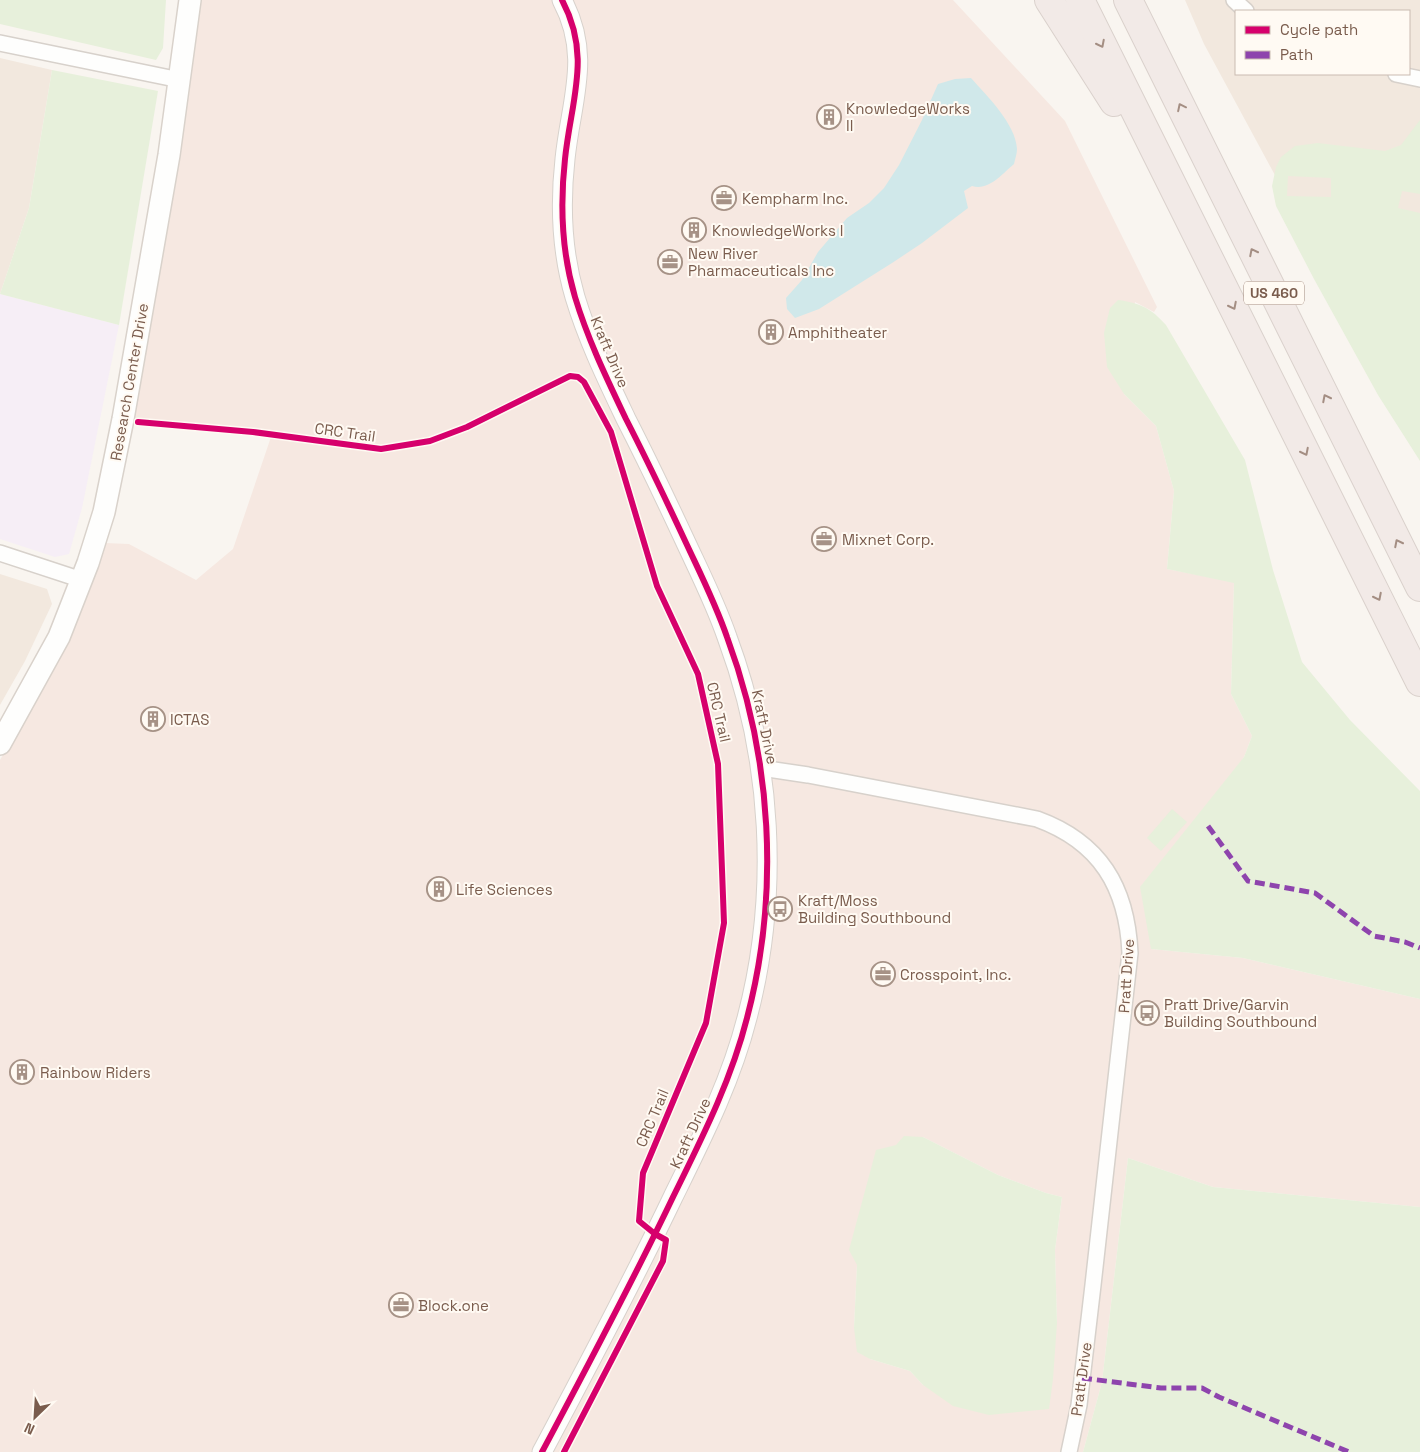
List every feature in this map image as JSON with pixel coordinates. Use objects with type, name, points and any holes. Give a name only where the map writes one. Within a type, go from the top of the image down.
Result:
[{"type":"highway","points":[[1049,0],[1090,66],[1180,200]]},
{"type":"highway","name":"US 460","points":[[1080,0],[1420,682]]},
{"type":"highway","name":"US 460","points":[[1128,0],[1420,587]]},
{"type":"main road","name":"Research Center Drive","points":[[0,744],[59,637],[82,580],[104,512],[122,429],[169,155],[190,0]]},
{"type":"street","name":"Kraft Drive","points":[[542,1452],[705,1133],[737,1052],[748,1015],[758,969],[765,914],[767,832],[761,768],[751,716],[741,678],[718,611],[604,372],[584,323],[571,283],[565,242],[563,197],[565,160],[578,71],[578,56],[573,26],[562,0]]},
{"type":"street","points":[[1234,0],[1245,10]]},
{"type":"street","points":[[0,43],[180,80]]},
{"type":"street","points":[[1401,75],[1420,79]]},
{"type":"street","points":[[0,553],[82,580]]},
{"type":"street","name":"Pratt Drive","points":[[761,768],[817,776],[1037,819],[1068,834],[1089,850],[1106,869],[1120,896],[1127,918],[1130,953],[1094,1285],[1079,1404],[1069,1452]]},
{"type":"shaded area","points":[[199,0],[953,0],[1065,121],[1157,307],[1154,312],[1135,302],[1124,394],[1156,426],[1174,491],[1167,569],[1234,582],[1231,694],[1252,736],[1244,757],[1151,949],[1243,958],[1420,999],[1420,1207],[1213,1187],[1128,1158],[1102,1382],[1083,1452],[0,1452],[0,760],[62,652],[83,607],[105,543],[129,544],[196,580],[233,549],[272,434],[209,429],[133,418]],"holes":[[[923,1137],[998,1175],[1062,1197],[1055,1250],[1057,1323],[923,1385],[910,1371],[870,1359],[854,1328],[857,1265]]]},
{"type":"shaded area","points":[[1185,0],[1420,0],[1420,404],[1395,397],[1204,44]]},
{"type":"shaded area","points":[[0,58],[52,70],[29,208],[0,294]]},
{"type":"shaded area","points":[[0,294],[119,325],[82,508],[69,554],[55,557],[0,539]]},
{"type":"shaded area","points":[[0,574],[47,589],[52,604],[25,661],[0,705]]},
{"type":"green space","points":[[0,0],[166,0],[163,48],[156,60],[0,24]]},
{"type":"green space","points":[[52,70],[158,91],[119,325],[0,294],[29,208]]},
{"type":"green space","points":[[1420,120],[1420,194],[1402,191],[1398,208],[1420,213],[1420,461],[1378,395],[1314,279],[1276,206],[1272,186],[1276,167],[1281,157],[1295,146],[1318,143],[1385,151],[1401,145]],"holes":[[[1288,176],[1331,178],[1331,197],[1287,196]]]},
{"type":"green space","points":[[1118,300],[1145,307],[1166,325],[1245,460],[1273,570],[1302,662],[1350,720],[1420,791],[1420,999],[1243,958],[1151,949],[1140,887],[1244,757],[1252,736],[1231,694],[1234,583],[1167,569],[1174,491],[1156,426],[1124,394],[1107,367],[1104,333],[1110,308]]},
{"type":"green space","points":[[1172,809],[1187,822],[1161,851],[1147,838]]},
{"type":"green space","points":[[904,1136],[923,1137],[998,1175],[1062,1197],[1055,1250],[1057,1323],[1049,1409],[989,1415],[953,1406],[923,1385],[910,1371],[870,1359],[857,1352],[854,1328],[857,1265],[849,1250],[876,1150],[896,1145]]},
{"type":"green space","points":[[1128,1158],[1213,1187],[1420,1207],[1420,1452],[1083,1452],[1102,1382]]},
{"type":"water","points":[[971,78],[992,101],[1012,130],[1017,149],[1014,164],[990,184],[978,187],[972,186],[964,191],[968,208],[922,243],[819,309],[795,318],[787,309],[786,298],[802,280],[818,252],[847,218],[869,203],[884,188],[899,165],[938,84],[955,79]]},
{"type":"marked path","points":[[1208,826],[1248,881],[1315,893],[1374,936],[1405,942],[1420,948]]},
{"type":"marked path","points":[[1082,1378],[1161,1388],[1202,1388],[1349,1452]]},
{"type":"cycle path","points":[[542,1452],[642,1261],[695,1153],[733,1064],[747,1018],[757,971],[764,923],[767,874],[762,778],[754,730],[742,683],[727,637],[703,579],[598,359],[580,313],[567,263],[563,228],[563,193],[565,159],[575,98],[578,59],[571,20],[562,0]]},
{"type":"cycle path","name":"CRC Trail","points":[[138,422],[253,432],[381,449],[430,441],[467,427],[570,376],[578,377],[584,382],[611,432],[657,586],[698,674],[718,764],[724,923],[706,1023],[643,1173],[639,1221],[666,1240],[663,1261],[564,1452]]},
{"type":"place","name":"KnowledgeWorks II","points":[[829,117]]},
{"type":"place","name":"Kempharm Inc.","points":[[724,198]]},
{"type":"place","name":"KnowledgeWorks I","points":[[694,230]]},
{"type":"place","name":"New River Pharmaceuticals Inc","points":[[670,262]]},
{"type":"place","name":"Amphitheater","points":[[771,332]]},
{"type":"place","name":"Mixnet Corp.","points":[[824,539]]},
{"type":"place","name":"ICTAS","points":[[153,719]]},
{"type":"place","name":"Life Sciences","points":[[439,889]]},
{"type":"place","name":"Kraft/Moss Building Southbound","points":[[780,909]]},
{"type":"place","name":"Crosspoint, Inc.","points":[[883,974]]},
{"type":"place","name":"Pratt Drive/Garvin Building Southbound","points":[[1147,1013]]},
{"type":"place","name":"Rainbow Riders","points":[[22,1072]]},
{"type":"place","name":"Block.one","points":[[401,1305]]}]
